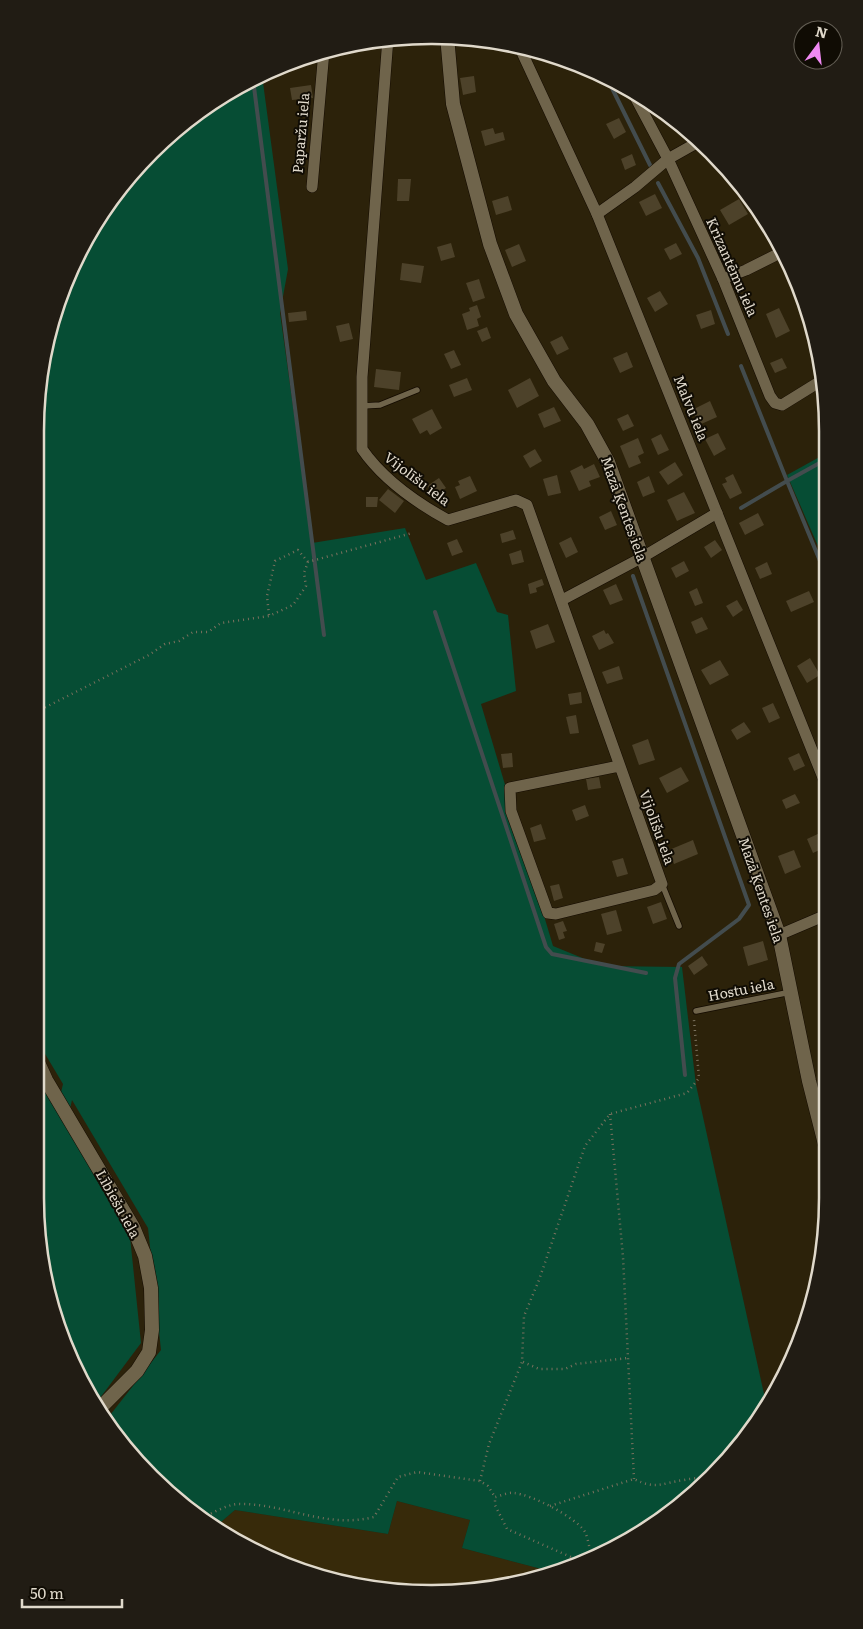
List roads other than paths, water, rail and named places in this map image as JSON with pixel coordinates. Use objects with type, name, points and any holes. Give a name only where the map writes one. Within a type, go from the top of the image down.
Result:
[{"type":"street","name":"Mazā Ķentes iela","points":[[448,45],[453,104],[490,244],[516,314],[554,381],[599,444],[608,462],[641,558],[779,935],[819,1120]]},
{"type":"street","name":"Vijolīšu iela","points":[[387,46],[363,348],[362,449],[369,460],[418,500],[448,520],[516,500],[524,502],[562,600],[662,884],[654,890],[556,914],[548,913],[511,811],[510,788],[619,766]]},
{"type":"street","name":"Malvu iela","points":[[524,55],[597,214],[819,768]]},
{"type":"street","name":"Paparžu iela","points":[[312,187],[323,59]]},
{"type":"street","name":"Krizantēmu iela","points":[[638,104],[668,159],[723,279],[770,396],[775,403],[782,405],[816,384]]},
{"type":"street","points":[[597,214],[636,187],[668,159],[693,145]]},
{"type":"street","points":[[723,279],[776,255]]},
{"type":"street","points":[[562,600],[641,558],[717,513]]},
{"type":"street","points":[[779,935],[819,918]]},
{"type":"street","name":"Lībiešu iela","points":[[44,1076],[133,1227],[145,1256],[151,1288],[152,1330],[149,1352],[137,1371],[104,1404]]},
{"type":"lane","points":[[361,406],[380,405],[417,390]]},
{"type":"lane","name":"Vijolīšu iela","points":[[662,884],[679,926]]},
{"type":"lane","name":"Hostu iela","points":[[696,1011],[791,992]]},
{"type":"waterway","points":[[254,87],[324,635]]},
{"type":"waterway","points":[[613,89],[650,165]]},
{"type":"waterway","points":[[658,183],[698,258],[728,334]]},
{"type":"waterway","points":[[741,366],[787,481],[741,508]]},
{"type":"waterway","points":[[819,463],[787,481],[819,558]]},
{"type":"waterway","points":[[633,576],[749,905],[739,919],[679,964],[675,978],[685,1075]]},
{"type":"waterway","points":[[435,612],[546,947],[552,954],[646,973]]}]
